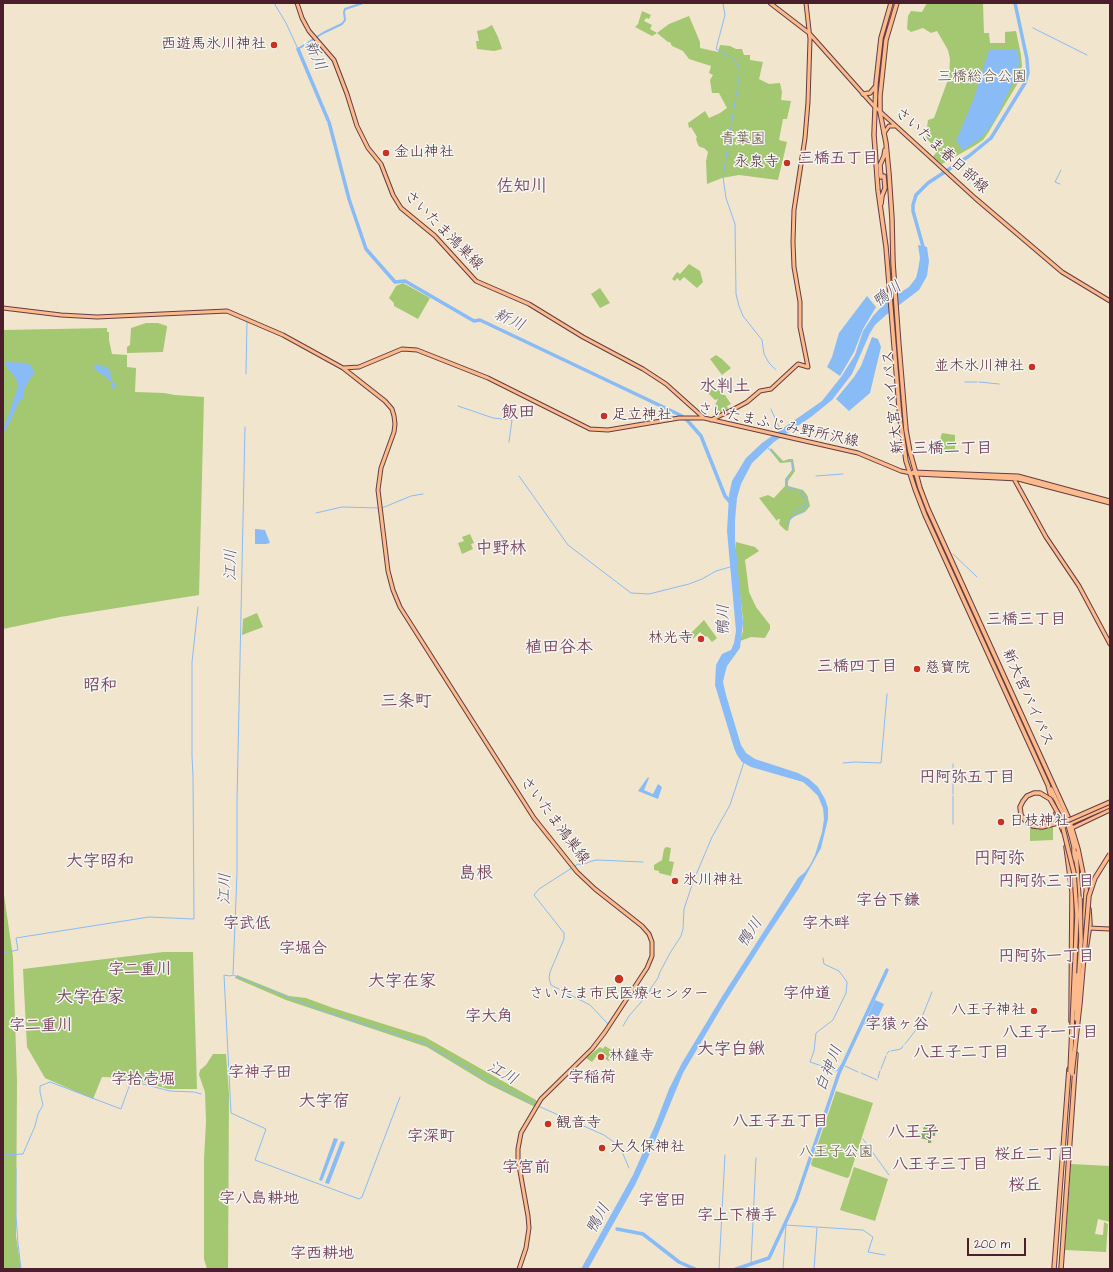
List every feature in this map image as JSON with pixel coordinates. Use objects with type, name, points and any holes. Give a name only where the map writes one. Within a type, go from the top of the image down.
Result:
[{"type":"highway","name":"新大宮バイパス","points":[[891,3],[881,38],[873,126],[875,165],[886,247],[900,419],[909,473],[925,515],[1048,785],[1064,833],[1071,873],[1071,1023],[1057,1269]]},
{"type":"highway","name":"新大宮バイパス","points":[[897,3],[886,40],[880,96],[880,112],[885,139],[892,219],[896,311],[906,430],[915,473],[928,509],[1070,826],[1086,883],[1089,905],[1089,928],[1057,1269]]},
{"type":"highway","points":[[863,94],[872,92],[876,83]]},
{"type":"highway","points":[[881,212],[882,196],[885,188],[880,164],[884,156],[885,139]]},
{"type":"highway","points":[[1048,785],[1070,826]]},
{"type":"highway","points":[[1071,1073],[1077,925],[1076,892],[1072,861],[1063,828],[1061,821],[1049,798],[1041,794],[1032,794],[1024,799],[1020,807],[1021,816],[1027,823],[1033,826],[1044,827],[1054,825],[1062,822],[1069,820],[1110,802]]},
{"type":"highway","points":[[1071,873],[1076,848]]},
{"type":"highway","points":[[1057,1269],[1081,957],[1082,925],[1076,848]]},
{"type":"highway","points":[[1071,1073],[1080,1003],[1089,896],[1095,878],[1110,854]]},
{"type":"highway","points":[[1084,928],[1086,883]]},
{"type":"highway","points":[[1072,959],[1077,945],[1079,928]]},
{"type":"highway","points":[[1074,999],[1078,983],[1084,973]]},
{"type":"highway","points":[[1071,1023],[1079,1000]]},
{"type":"main road","name":"さいたま鴻巣線","points":[[297,3],[308,31],[334,60],[356,123],[368,148],[380,164],[393,196],[399,206],[435,236],[476,281],[529,304],[583,337],[643,369],[666,384],[704,418]]},
{"type":"main road","name":"さいたま春日部線","points":[[770,3],[809,33],[874,106],[950,176],[1062,272],[1110,301]]},
{"type":"main road","points":[[711,420],[746,402],[760,391],[771,389],[798,364],[808,367],[800,327],[800,302],[794,267],[793,234],[797,185],[806,133],[809,83],[809,33],[806,3]]},
{"type":"main road","points":[[884,133],[888,126],[895,126]]},
{"type":"main road","points":[[3,308],[40,313],[112,318],[227,312],[277,332],[343,368]]},
{"type":"main road","name":"さいたまふじみ野所沢線","points":[[343,368],[359,367],[398,350],[412,349],[482,376],[590,429],[608,430],[679,418],[704,418],[858,453],[909,473]]},
{"type":"main road","name":"さいたま鴻巣線","points":[[343,368],[386,401],[392,409],[394,416],[394,432],[381,468],[378,490],[388,571],[393,590],[400,607],[534,818],[579,874],[642,926],[649,934],[652,942],[652,956],[647,968],[605,1032],[592,1048],[546,1094],[523,1129],[518,1149],[518,1160],[529,1225],[526,1248],[518,1269]]},
{"type":"main road","points":[[909,473],[1013,476],[1110,502]]},
{"type":"main road","points":[[1013,476],[1046,537],[1079,586],[1110,644]]},
{"type":"main road","points":[[1070,826],[1110,806]]},
{"type":"main road","points":[[1070,826],[1110,810]]},
{"type":"main road","points":[[1072,928],[1110,929]]},
{"type":"green space","name":"三橋総合公園","points":[[927,3],[983,3],[984,33],[989,33],[990,43],[1005,43],[1005,32],[1016,31],[1021,55],[1022,66],[1019,81],[983,140],[942,164],[933,157],[937,149],[926,136],[928,120],[934,118],[949,77],[950,59],[948,50],[937,31],[931,33],[923,28],[911,32],[907,29],[908,16],[911,11],[922,12]]},
{"type":"green space","points":[[642,11],[651,15],[649,19],[646,18],[644,21],[652,25],[650,29],[657,33],[652,36],[635,27],[638,24]]},
{"type":"green space","name":"青葉園","points":[[689,16],[700,42],[700,48],[718,52],[720,45],[742,49],[744,55],[750,55],[750,60],[763,62],[759,79],[769,84],[780,83],[782,92],[781,100],[791,101],[787,119],[783,119],[779,140],[787,142],[778,180],[739,175],[722,178],[707,184],[706,161],[708,152],[698,145],[696,139],[697,137],[691,127],[689,128],[688,123],[705,111],[709,118],[727,108],[719,93],[712,93],[710,80],[713,75],[709,73],[711,66],[689,59],[683,51],[672,46],[670,42],[657,33],[669,24]]},
{"type":"green space","points":[[492,25],[502,49],[494,51],[477,49],[476,41],[479,41],[477,31]]},
{"type":"green space","points":[[689,264],[700,271],[703,282],[697,288],[684,277],[680,281],[677,278],[675,281],[672,279],[677,272],[680,274]]},
{"type":"green space","points":[[403,283],[430,298],[418,319],[394,306],[394,303],[389,298],[396,286]]},
{"type":"green space","points":[[600,288],[610,303],[600,308],[591,294]]},
{"type":"green space","points":[[146,323],[158,323],[167,326],[163,352],[127,353],[127,347],[130,345],[131,328]]},
{"type":"green space","points":[[107,328],[107,332],[109,332],[112,354],[127,355],[127,367],[136,368],[135,392],[204,397],[199,595],[60,617],[3,629],[3,330]]},
{"type":"green space","points":[[716,355],[731,368],[722,375],[710,359]]},
{"type":"green space","points":[[715,386],[723,395],[725,395],[731,404],[727,406],[728,409],[716,415],[714,411],[717,408],[715,405],[718,399],[715,400],[708,393]]},
{"type":"green space","points":[[942,433],[955,435],[955,453],[945,453],[937,449]]},
{"type":"green space","points":[[771,448],[783,461],[793,459],[795,471],[788,481],[788,486],[803,490],[807,495],[810,506],[805,512],[790,520],[788,531],[779,524],[780,519],[777,521],[759,498],[768,495],[774,498],[785,486],[785,479],[792,470],[791,462],[780,463],[770,450]]},
{"type":"green space","points":[[470,534],[474,543],[471,544],[473,549],[462,554],[458,543],[464,541],[462,537]]},
{"type":"green space","points":[[736,542],[755,547],[759,551],[745,560],[749,592],[756,607],[770,625],[770,629],[765,638],[751,637],[740,641],[743,631],[743,619],[736,562]]},
{"type":"green space","points":[[257,613],[263,627],[242,635],[243,619]]},
{"type":"green space","points":[[704,620],[717,638],[712,642],[707,636],[705,637],[700,632],[693,639],[690,634]]},
{"type":"green space","points":[[1030,827],[1053,827],[1053,840],[1030,841]]},
{"type":"green space","points":[[666,847],[671,848],[669,861],[674,862],[671,876],[654,870],[654,865],[662,860],[664,849]]},
{"type":"green space","points":[[3,888],[13,957],[17,1081],[16,1236],[21,1269],[3,1269]]},
{"type":"green space","points":[[163,952],[193,952],[197,1089],[168,1089],[129,1078],[102,1077],[93,1099],[45,1078],[27,1047],[23,969]]},
{"type":"green space","points":[[237,975],[289,996],[306,998],[425,1037],[536,1100],[538,1103],[535,1107],[488,1084],[427,1047],[286,1000],[235,978]]},
{"type":"green space","points":[[605,1046],[613,1051],[609,1057],[611,1058],[609,1061],[605,1059],[607,1056],[603,1053],[599,1053],[592,1062],[586,1058],[600,1047],[603,1049]]},
{"type":"green space","points":[[213,1054],[226,1054],[229,1094],[228,1269],[207,1269],[204,1259],[204,1159],[206,1122],[205,1092],[199,1075],[200,1070],[206,1065]]},
{"type":"green space","name":"八王子公園","points":[[836,1091],[873,1103],[849,1177],[847,1178],[812,1166],[811,1164]]},
{"type":"green space","points":[[925,1124],[936,1126],[935,1136],[932,1136],[931,1143],[928,1143],[928,1140],[920,1138]]},
{"type":"green space","points":[[1071,1164],[1110,1166],[1110,1222],[1098,1219],[1095,1234],[1103,1235],[1104,1222],[1108,1224],[1106,1252],[1065,1250]]},
{"type":"green space","points":[[854,1167],[888,1179],[875,1221],[840,1210]]},
{"type":"water","points":[[1017,49],[1019,60],[1018,72],[994,122],[981,138],[963,150],[956,141],[974,98],[989,50]]},
{"type":"water","points":[[918,245],[927,247],[929,261],[927,276],[919,290],[875,325],[852,374],[832,400],[811,417],[774,442],[752,463],[741,484],[737,498],[735,539],[743,623],[740,648],[727,666],[725,673],[723,682],[726,695],[741,745],[746,753],[755,759],[798,773],[809,779],[818,787],[828,808],[828,819],[821,848],[799,888],[723,1005],[683,1073],[651,1151],[635,1185],[588,1269],[581,1269],[633,1175],[669,1089],[682,1063],[723,995],[798,878],[810,865],[815,855],[822,832],[824,819],[823,808],[818,796],[810,788],[803,782],[751,767],[742,762],[734,748],[715,685],[716,665],[722,654],[731,650],[736,631],[727,531],[729,495],[732,481],[746,458],[762,443],[822,401],[841,377],[855,355],[863,331],[873,316],[886,302],[909,287],[916,278],[920,258]]},
{"type":"water","points":[[867,296],[876,307],[863,329],[854,352],[840,376],[827,367],[832,357],[839,333]]},
{"type":"water","points":[[872,337],[878,339],[881,347],[870,393],[849,411],[836,399],[861,366]]},
{"type":"water","points":[[6,362],[27,363],[31,366],[35,373],[29,380],[24,391],[23,399],[20,400],[9,424],[3,433],[3,429],[18,386],[16,379],[6,366]]},
{"type":"water","points":[[95,364],[110,370],[111,379],[116,386],[115,389],[111,387],[111,382],[107,378],[94,369]]},
{"type":"water","points":[[255,529],[265,530],[270,543],[255,544]]},
{"type":"water","points":[[648,777],[649,778],[644,790],[653,794],[658,784],[662,787],[658,799],[638,791]]},
{"type":"water","points":[[875,1000],[884,1004],[875,1024],[870,1022],[867,1026],[864,1025]]},
{"type":"water","points":[[334,1138],[338,1139],[322,1181],[319,1180]]},
{"type":"water","points":[[341,1141],[345,1142],[329,1184],[325,1183]]},
{"type":"waterway","name":"新川","points":[[274,3],[286,23],[298,49]]},
{"type":"waterway","points":[[298,49],[323,33],[342,24],[345,20],[345,9],[363,3]]},
{"type":"waterway","points":[[723,3],[725,15],[716,49],[735,61],[740,71],[723,177],[726,198],[735,224],[736,294],[743,316],[762,340],[764,354],[769,363],[776,370]]},
{"type":"waterway","name":"鴨川","points":[[924,250],[913,211],[916,195],[928,183],[969,156],[991,138],[1025,83],[1028,73],[1027,59],[1015,3]]},
{"type":"waterway","points":[[1033,28],[1087,55]]},
{"type":"waterway","name":"新川","points":[[298,49],[328,120]]},
{"type":"waterway","name":"新川","points":[[329,122],[349,199],[366,249],[395,282],[405,281],[474,321],[480,320],[680,415],[687,420],[701,436],[725,496],[731,503]]},
{"type":"waterway","points":[[1060,184],[1055,182],[1061,170]]},
{"type":"waterway","name":"江川","points":[[246,374],[247,322]]},
{"type":"waterway","points":[[965,382],[977,382]]},
{"type":"waterway","points":[[979,382],[999,384]]},
{"type":"waterway","points":[[458,406],[493,418],[512,420],[509,442]]},
{"type":"waterway","points":[[771,409],[778,425],[782,430]]},
{"type":"waterway","name":"江川","points":[[233,974],[237,873],[237,800],[245,427]]},
{"type":"waterway","points":[[768,448],[781,462],[792,461],[793,471],[786,479],[786,485],[788,488],[799,490],[807,496],[808,503],[803,512],[791,517],[787,527]]},
{"type":"waterway","points":[[816,476],[843,474]]},
{"type":"waterway","points":[[519,476],[568,545],[631,593],[649,594],[689,584],[716,571],[730,567]]},
{"type":"waterway","points":[[382,508],[411,496],[423,494]]},
{"type":"waterway","points":[[797,514],[794,512],[797,508],[802,508],[806,502],[802,494]]},
{"type":"waterway","points":[[316,513],[342,507],[379,508]]},
{"type":"waterway","points":[[953,554],[977,577]]},
{"type":"waterway","points":[[3,953],[18,950],[16,938],[149,917],[194,919],[192,662],[198,607]]},
{"type":"waterway","points":[[843,763],[881,763],[887,694]]},
{"type":"waterway","points":[[623,1026],[629,1016],[649,993],[670,953],[681,936],[683,929],[684,909],[693,882],[712,837],[730,805],[744,762]]},
{"type":"waterway","points":[[953,764],[953,794]]},
{"type":"waterway","points":[[953,796],[953,824]]},
{"type":"waterway","points":[[608,1024],[590,1005],[551,985],[549,978],[550,972],[564,939],[564,933],[534,895],[539,889],[578,864],[582,865],[597,860],[643,862]]},
{"type":"waterway","points":[[823,958],[824,964],[839,971],[847,982],[846,993],[833,1020],[816,1033],[814,1051],[810,1062],[837,1071],[841,1065]]},
{"type":"waterway","name":"白神川","points":[[736,1269],[769,1258],[796,1200],[839,1073],[887,970]]},
{"type":"waterway","points":[[400,1097],[362,1197],[359,1199],[255,1160],[266,1129],[231,1113],[224,975],[233,975],[323,1011],[424,1043],[493,1083],[536,1105]]},
{"type":"waterway","points":[[922,1017],[932,992]]},
{"type":"waterway","points":[[905,1044],[919,1026],[921,1020]]},
{"type":"waterway","points":[[891,1051],[901,1049],[903,1046]]},
{"type":"waterway","points":[[881,1069],[886,1056]]},
{"type":"waterway","points":[[845,1066],[858,1072]]},
{"type":"waterway","points":[[878,1078],[880,1071]]},
{"type":"waterway","points":[[861,1073],[877,1080]]},
{"type":"waterway","points":[[3,1155],[23,1154],[35,1126],[38,1114],[43,1105],[40,1086],[50,1082],[121,1109],[131,1081],[170,1091],[194,1092],[201,1094]]},
{"type":"waterway","name":"江川","points":[[538,1106],[604,1135],[620,1147],[629,1168]]},
{"type":"waterway","points":[[863,1139],[889,1175]]},
{"type":"waterway","points":[[719,1269],[725,1155]]},
{"type":"waterway","points":[[751,1264],[756,1158]]},
{"type":"waterway","points":[[16,1168],[16,1216],[21,1269]]},
{"type":"waterway","points":[[785,1225],[863,1230],[873,1237],[868,1252],[885,1255]]},
{"type":"waterway","points":[[783,1269],[786,1225]]},
{"type":"waterway","points":[[814,1269],[817,1228]]},
{"type":"waterway","name":"白神川","points":[[617,1229],[643,1234],[679,1262],[695,1269]]},
{"type":"place","name":"西遊馬氷川神社","points":[[274,45]]},
{"type":"place","name":"金山神社","points":[[386,153]]},
{"type":"place","name":"永泉寺","points":[[787,163]]},
{"type":"place","name":"並木氷川神社","points":[[1032,367]]},
{"type":"place","name":"足立神社","points":[[604,416]]},
{"type":"place","name":"林光寺","points":[[701,639]]},
{"type":"place","name":"慈寶院","points":[[917,669]]},
{"type":"place","name":"日枝神社","points":[[1001,822]]},
{"type":"place","name":"氷川神社","points":[[675,881]]},
{"type":"place","name":"さいたま市民医療センター","points":[[619,979]]},
{"type":"place","name":"八王子神社","points":[[1034,1011]]},
{"type":"place","name":"林鐘寺","points":[[601,1057]]},
{"type":"place","name":"観音寺","points":[[548,1124]]},
{"type":"place","name":"大久保神社","points":[[602,1148]]},
{"type":"district","name":"三橋五丁目","points":[[838,160]]},
{"type":"district","name":"佐知川","points":[[522,187]]},
{"type":"district","name":"水判土","points":[[725,387]]},
{"type":"district","name":"飯田","points":[[518,413]]},
{"type":"district","name":"三橋二丁目","points":[[952,450]]},
{"type":"district","name":"中野林","points":[[501,549]]},
{"type":"district","name":"三橋三丁目","points":[[1026,621]]},
{"type":"district","name":"植田谷本","points":[[559,648]]},
{"type":"district","name":"三橋四丁目","points":[[857,668]]},
{"type":"district","name":"昭和","points":[[100,686]]},
{"type":"district","name":"三条町","points":[[406,702]]},
{"type":"district","name":"円阿弥五丁目","points":[[967,779]]},
{"type":"district","name":"円阿弥","points":[[999,859]]},
{"type":"district","name":"大字昭和","points":[[100,862]]},
{"type":"district","name":"島根","points":[[476,874]]},
{"type":"district","name":"円阿弥三丁目","points":[[1046,883]]},
{"type":"district","name":"字台下鎌","points":[[888,902]]},
{"type":"district","name":"字武低","points":[[247,925]]},
{"type":"district","name":"字木畔","points":[[826,925]]},
{"type":"district","name":"字堀合","points":[[303,950]]},
{"type":"district","name":"円阿弥一丁目","points":[[1046,958]]},
{"type":"district","name":"字二重川","points":[[140,971]]},
{"type":"district","name":"大字在家","points":[[402,982]]},
{"type":"district","name":"字仲道","points":[[807,995]]},
{"type":"district","name":"大字在家","points":[[90,998]]},
{"type":"district","name":"字大角","points":[[489,1018]]},
{"type":"district","name":"字猿ヶ谷","points":[[897,1026]]},
{"type":"district","name":"字二重川","points":[[41,1027]]},
{"type":"district","name":"八王子一丁目","points":[[1050,1034]]},
{"type":"district","name":"大字白鍬","points":[[731,1050]]},
{"type":"district","name":"八王子二丁目","points":[[961,1054]]},
{"type":"district","name":"字神子田","points":[[260,1074]]},
{"type":"district","name":"字稲荷","points":[[592,1079]]},
{"type":"district","name":"字拾壱堀","points":[[143,1081]]},
{"type":"district","name":"大字宿","points":[[324,1102]]},
{"type":"district","name":"八王子五丁目","points":[[780,1123]]},
{"type":"district","name":"八王子","points":[[913,1133]]},
{"type":"district","name":"字深町","points":[[431,1138]]},
{"type":"district","name":"桜丘二丁目","points":[[1034,1156]]},
{"type":"district","name":"八王子三丁目","points":[[940,1166]]},
{"type":"district","name":"字宮前","points":[[526,1169]]},
{"type":"district","name":"桜丘","points":[[1025,1186]]},
{"type":"district","name":"字八島耕地","points":[[259,1200]]},
{"type":"district","name":"字宮田","points":[[662,1202]]},
{"type":"district","name":"字上下横手","points":[[737,1217]]},
{"type":"district","name":"字西耕地","points":[[322,1255]]}]
